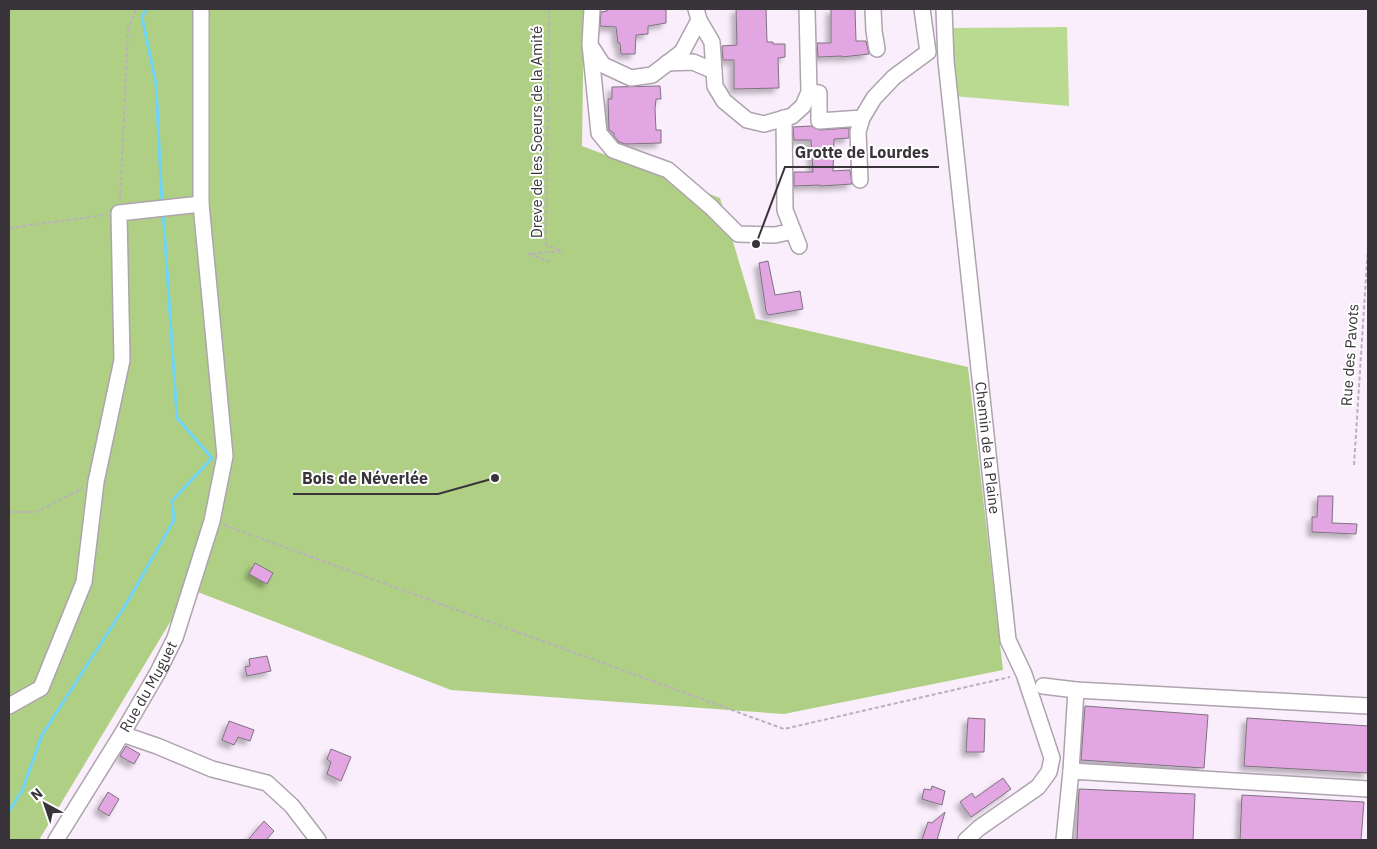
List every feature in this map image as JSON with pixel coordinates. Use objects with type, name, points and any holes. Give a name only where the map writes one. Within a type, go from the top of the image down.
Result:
[{"type":"street","name":"Rue du Muguet","points":[[56,840],[122,734],[158,672],[175,638],[212,521],[225,456],[201,204],[201,9]]},
{"type":"street","points":[[592,9],[590,44],[599,133],[613,150],[668,170],[711,206],[738,234],[775,235],[793,231]]},
{"type":"street","points":[[697,14],[712,42],[716,86],[724,101],[747,120],[764,124],[792,116],[803,106],[809,92],[807,9]]},
{"type":"street","points":[[873,9],[877,50]]},
{"type":"street","points":[[860,180],[858,132],[862,118],[874,98],[894,77],[928,52],[922,9]]},
{"type":"street","name":"Chemin de la Plaine","points":[[944,9],[946,61],[1008,640],[1024,674],[1052,758],[1049,772],[1038,787],[979,828],[966,840]]},
{"type":"street","points":[[590,44],[603,65],[631,78],[652,75],[682,52],[697,14]]},
{"type":"street","points":[[667,63],[694,62],[714,72]]},
{"type":"street","points":[[809,92],[819,93],[819,121],[862,118]]},
{"type":"street","points":[[784,118],[785,210],[798,246]]},
{"type":"street","points":[[9,706],[41,688],[84,582],[96,482],[122,360],[119,213],[201,204]]},
{"type":"street","points":[[1043,686],[1076,690],[1368,706]]},
{"type":"street","points":[[1064,840],[1076,690]]},
{"type":"street","points":[[122,734],[150,743],[212,769],[267,783],[292,806],[318,840]]},
{"type":"street","points":[[1071,771],[1368,789]]},
{"type":"path","points":[[9,228],[119,213],[128,29],[136,9]]},
{"type":"path","name":"Dreve de les Soeurs de la Amité","points":[[549,9],[546,244],[562,251],[529,254],[550,262]]},
{"type":"path","name":"Rue des Pavots","points":[[1354,465],[1368,246]]},
{"type":"path","points":[[9,512],[36,512],[96,482]]},
{"type":"path","points":[[212,521],[784,729],[1024,674]]},
{"type":"green space","points":[[9,9],[584,9],[582,146],[720,198],[756,319],[968,367],[1003,670],[784,714],[451,690],[190,589],[39,840],[9,840]]},
{"type":"green space","points":[[1067,27],[1069,106],[953,96],[948,28]]},
{"type":"building","points":[[607,9],[666,9],[666,23],[648,26],[648,34],[636,35],[635,54],[621,54],[616,27],[600,26],[601,12],[607,11]]},
{"type":"building","points":[[736,9],[766,9],[767,42],[785,44],[785,57],[778,58],[779,88],[734,89],[734,60],[723,60],[722,46],[737,45]]},
{"type":"building","points":[[831,9],[855,9],[856,41],[866,41],[869,54],[818,57],[817,43],[831,43]]},
{"type":"building","points":[[660,86],[661,99],[656,99],[655,109],[656,130],[661,130],[661,143],[625,144],[619,142],[614,133],[609,130],[608,99],[612,99],[612,87]]},
{"type":"building","points":[[811,126],[820,130],[849,128],[849,138],[834,139],[833,171],[850,170],[852,184],[794,186],[794,172],[813,172],[811,140],[794,140],[793,127]]},
{"type":"building","points":[[768,261],[775,295],[800,291],[803,309],[768,315],[759,263]]},
{"type":"building","points":[[1318,496],[1333,496],[1332,523],[1357,524],[1356,534],[1312,532],[1312,517],[1317,517]]},
{"type":"building","points":[[255,563],[273,573],[267,584],[249,574]]},
{"type":"building","points":[[267,656],[271,671],[247,676],[245,667],[250,666],[249,659]]},
{"type":"building","points":[[1085,706],[1208,715],[1204,768],[1081,760]]},
{"type":"building","points":[[968,718],[985,719],[984,752],[966,752]]},
{"type":"building","points":[[1247,718],[1368,726],[1368,773],[1244,766]]},
{"type":"building","points":[[229,721],[254,730],[250,741],[238,737],[234,745],[222,740]]},
{"type":"building","points":[[126,746],[140,754],[134,764],[120,756]]},
{"type":"building","points":[[331,749],[351,757],[341,781],[327,774],[331,762],[327,759]]},
{"type":"building","points":[[1003,778],[1011,789],[971,817],[960,802],[972,793],[975,798]]},
{"type":"building","points":[[932,786],[945,791],[942,805],[922,799],[924,789],[931,790]]},
{"type":"building","points":[[1079,789],[1195,794],[1193,840],[1077,840]]},
{"type":"building","points":[[108,792],[119,799],[109,816],[98,809]]},
{"type":"building","points":[[1242,795],[1364,802],[1361,840],[1240,840]]},
{"type":"building","points":[[945,812],[937,840],[922,840],[928,822],[932,823]]},
{"type":"building","points":[[264,821],[274,831],[266,840],[248,840]]},
{"type":"waterway","points":[[146,9],[142,17],[156,84],[162,203]]},
{"type":"waterway","points":[[9,811],[22,791],[42,735],[125,606],[174,520],[172,501],[212,458],[177,418],[163,211]]},
{"type":"place","name":"Grotte de Lourdes","points":[[756,244]]},
{"type":"place","name":"Bois de Néverlée","points":[[495,478]]}]
